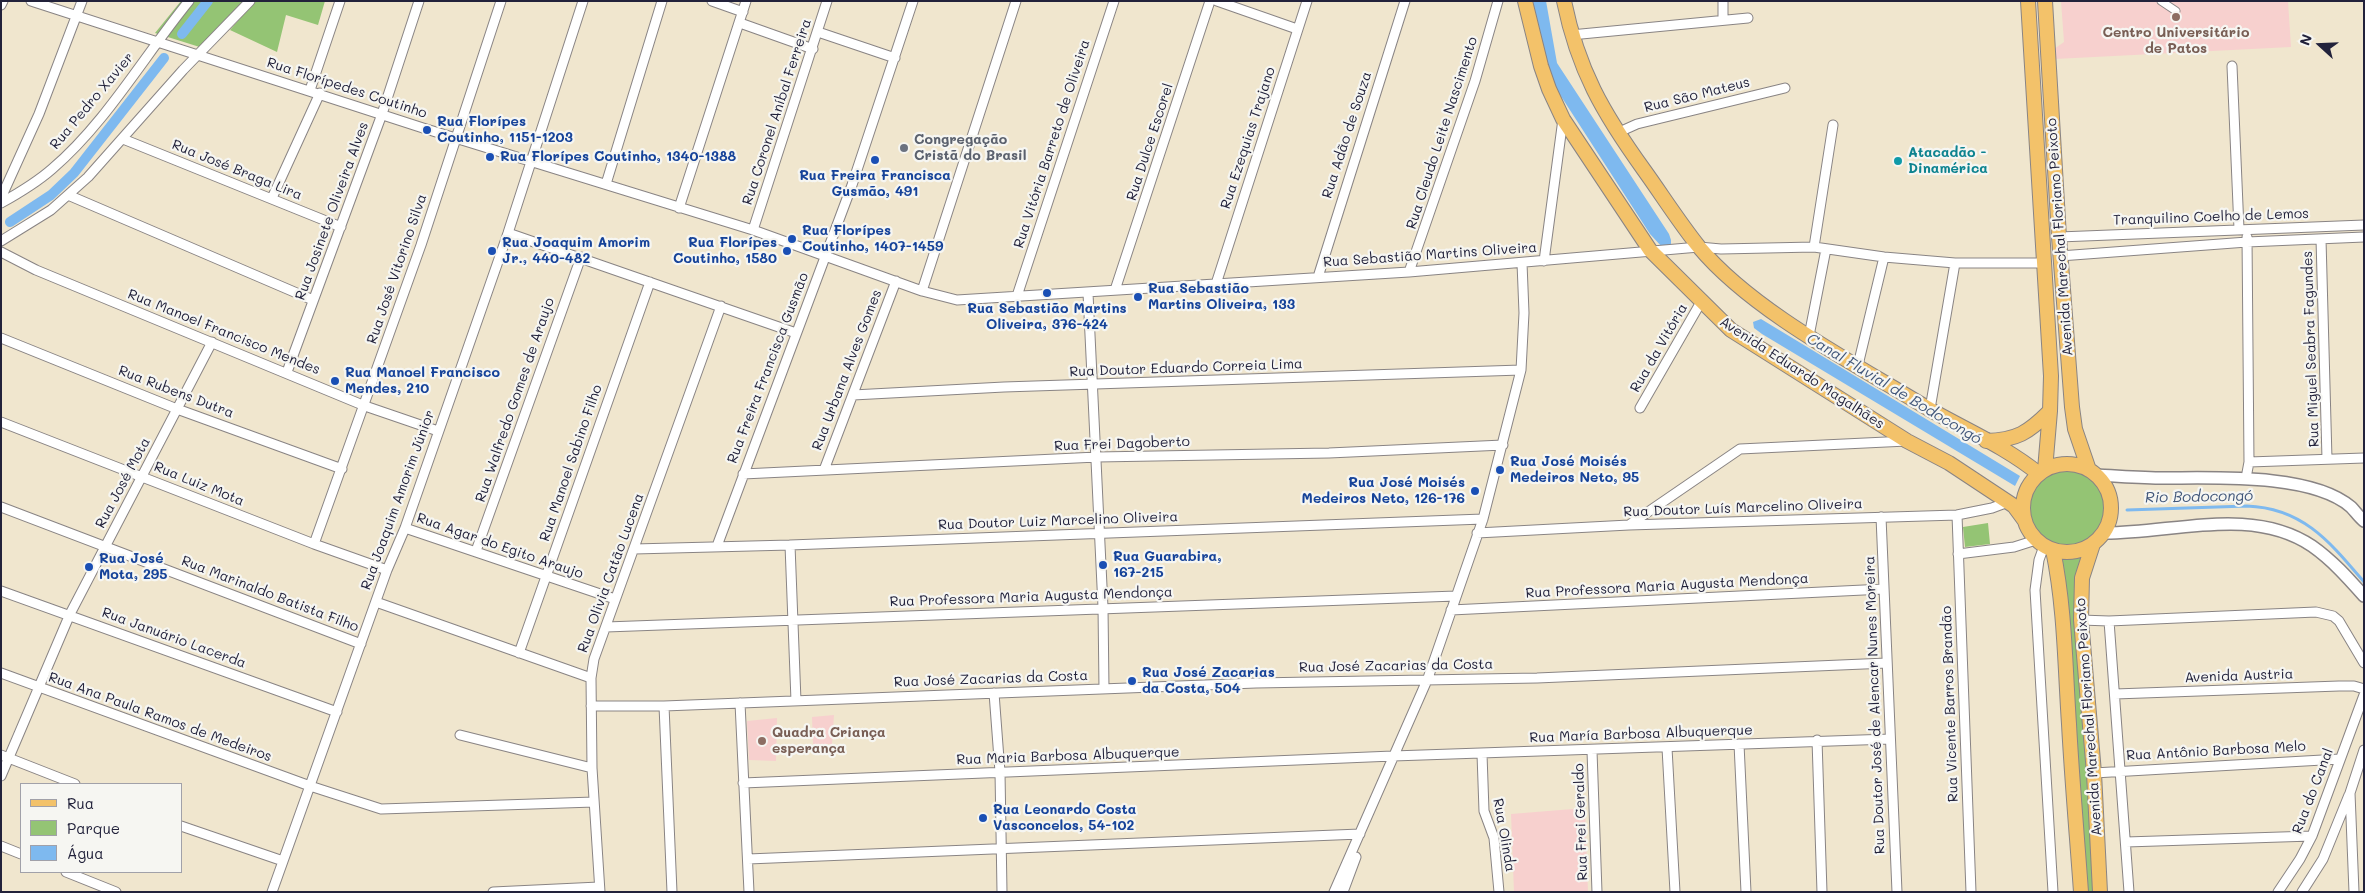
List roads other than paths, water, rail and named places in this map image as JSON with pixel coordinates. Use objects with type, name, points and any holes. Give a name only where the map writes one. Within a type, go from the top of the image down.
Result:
[{"type":"main road","points":[[1564,1],[1571,35],[1594,94],[1617,133],[1699,247],[1742,289],[1809,336],[1930,409],[2042,472]]},
{"type":"main road","name":"Avenida Marechal Floriano Peixoto","points":[[2028,1],[2051,376],[2050,412],[2042,472]]},
{"type":"main road","name":"Avenida Marechal Floriano Peixoto","points":[[2045,1],[2060,256],[2074,428],[2092,472]]},
{"type":"main road","name":"Avenida Eduardo Magalhães","points":[[1524,2],[1548,89],[1563,119],[1650,250],[1731,330],[1908,441],[1949,463],[2008,502],[2025,521]]},
{"type":"main road","points":[[1986,441],[2020,436],[2032,430],[2050,412]]},
{"type":"main road","points":[[2067,464],[2092,472],[2108,491],[2111,505],[2110,520],[2104,533],[2094,544],[2081,550],[2067,553],[2044,545],[2025,521],[2023,512],[2025,495],[2028,488],[2042,472],[2067,464]]},
{"type":"main road","name":"Avenida Marechal Floriano Peixoto","points":[[2094,544],[2082,578],[2081,620],[2094,773],[2100,892]]},
{"type":"main road","name":"Avenida Marechal Floriano Peixoto","points":[[2044,545],[2060,593],[2066,645],[2069,724],[2081,892]]},
{"type":"street","points":[[1,5],[3,1]]},
{"type":"street","name":"Rua Florípedes Coutinho","points":[[31,1],[456,138],[753,230],[825,255]]},
{"type":"street","points":[[1,198],[39,114],[82,1]]},
{"type":"street","name":"Rua Pedro Xavier","points":[[1,203],[36,182],[70,151],[127,84],[189,1]]},
{"type":"street","points":[[1,241],[26,226],[88,178],[250,1]]},
{"type":"street","points":[[272,198],[315,92],[340,1]]},
{"type":"street","name":"Rua Josinete Oliveira Alves","points":[[287,372],[382,114],[419,1]]},
{"type":"street","name":"Rua José Vitorino Silva","points":[[314,544],[421,245],[501,1]]},
{"type":"street","name":"Rua Joaquim Amorim Júnior","points":[[272,892],[387,570],[405,528],[508,233],[583,1]]},
{"type":"street","points":[[712,1],[743,12]]},
{"type":"street","points":[[679,208],[746,1]]},
{"type":"street","name":"Rua Coronel Aníbal Ferreira","points":[[753,230],[828,1]]},
{"type":"street","name":"Rua Freira Francisca Gusmão","points":[[716,546],[825,255],[895,58],[913,1]]},
{"type":"street","points":[[922,291],[1016,1]]},
{"type":"street","name":"Rua Vitória Barreto de Oliveira","points":[[1017,296],[1114,1]]},
{"type":"street","name":"Rua Dulce Escorel","points":[[1115,290],[1210,1]]},
{"type":"street","points":[[1217,1],[1298,29]]},
{"type":"street","name":"Rua Ezequias Trajano","points":[[1216,284],[1307,1]]},
{"type":"street","name":"Rua Adão de Souza","points":[[1318,277],[1405,1]]},
{"type":"street","name":"Rua Cleudo Leite Nascimento","points":[[1409,272],[1475,81],[1498,1]]},
{"type":"street","points":[[1723,1],[1723,19]]},
{"type":"street","points":[[2160,1],[2176,11]]},
{"type":"street","points":[[606,184],[660,2]]},
{"type":"street","points":[[1571,35],[1748,18]]},
{"type":"street","points":[[740,23],[813,49]]},
{"type":"street","points":[[818,32],[895,58]]},
{"type":"street","points":[[2232,66],[2243,229],[2247,242],[2249,462],[2246,478]]},
{"type":"street","name":"Rua São Mateus","points":[[1617,133],[1637,124],[1785,88]]},
{"type":"street","points":[[1544,261],[1563,119]]},
{"type":"street","points":[[1814,247],[1833,125]]},
{"type":"street","name":"Rua José Braga Lira","points":[[123,139],[341,227]]},
{"type":"street","points":[[68,195],[313,300]]},
{"type":"street","name":"Tranquilino Coelho de Lemos","points":[[2059,237],[2364,224]]},
{"type":"street","points":[[2338,226],[2339,238]]},
{"type":"street","points":[[508,233],[796,333]]},
{"type":"street","name":"Tranquilino Coelho de Lemos","points":[[2060,256],[2247,242],[2364,237]]},
{"type":"street","name":"Rua Miguel Seabra Fagundes","points":[[2322,238],[2327,459]]},
{"type":"street","name":"Rua Sebastião Martins Oliveira","points":[[825,255],[922,291],[957,300],[1409,272],[1699,247],[1721,249],[1814,247],[1884,257],[1955,263],[2044,264]]},
{"type":"street","points":[[1809,336],[1826,249]]},
{"type":"street","name":"Rua Manoel Francisco Mendes","points":[[1,252],[36,270],[287,372],[364,406],[438,431]]},
{"type":"street","name":"Rua Walfredo Gomes de Araujo","points":[[476,551],[581,257]]},
{"type":"street","points":[[1858,365],[1884,257]]},
{"type":"street","points":[[1334,892],[1428,678],[1478,533],[1521,370],[1524,313],[1522,263]]},
{"type":"street","points":[[1930,409],[1955,263]]},
{"type":"street","name":"Rua Urbana Alves Gomes","points":[[824,470],[896,281]]},
{"type":"street","name":"Rua Manoel Sabino Filho","points":[[519,654],[650,282]]},
{"type":"street","points":[[1088,293],[1104,607],[1104,689]]},
{"type":"street","name":"Rua da Vitória","points":[[1640,408],[1701,302]]},
{"type":"street","name":"Rua Olivia Catão Lucena","points":[[600,889],[592,768],[591,678],[594,659],[721,306]]},
{"type":"street","name":"Rua Rubens Dutra","points":[[1,338],[177,409],[342,469]]},
{"type":"street","name":"Rua José Mota","points":[[1,776],[5,756],[39,688],[70,614],[212,342]]},
{"type":"street","name":"Rua Doutor Eduardo Correia Lima","points":[[852,395],[1004,387],[1521,370]]},
{"type":"street","name":"Rua Luiz Mota","points":[[1,422],[314,544],[387,570]]},
{"type":"street","points":[[1629,525],[1740,449],[1908,441]]},
{"type":"street","name":"Rua Frei Dagoberto","points":[[742,474],[1097,457],[1329,452],[1502,445]]},
{"type":"street","points":[[2249,462],[2364,458]]},
{"type":"street","points":[[2092,472],[2147,478],[2246,478],[2287,482],[2330,496],[2350,506],[2364,521]]},
{"type":"street","name":"Rua Doutor Luís Marcelino Oliveira","points":[[1478,533],[1629,525],[1958,515],[1986,510],[2008,502]]},
{"type":"street","name":"Rua Marinaldo Batista Filho","points":[[1,507],[106,545],[361,644]]},
{"type":"street","name":"Rua Vicente Barros Brandão","points":[[1958,515],[1971,892]]},
{"type":"street","name":"Rua Doutor José de Alencar Nunes Moreira","points":[[1881,517],[1897,892]]},
{"type":"street","name":"Rua Doutor Luiz Marcelino Oliveira","points":[[634,549],[790,545],[1482,519]]},
{"type":"street","points":[[2104,533],[2125,533],[2227,524],[2274,528],[2313,547],[2338,567],[2364,596]]},
{"type":"street","name":"Rua Agar do Egito Araujo","points":[[405,528],[615,600]]},
{"type":"street","points":[[790,545],[791,620],[796,701]]},
{"type":"street","points":[[1958,554],[2044,545],[2039,560],[2035,590],[2053,892]]},
{"type":"street","name":"Rua Professora Maria Augusta Mendonça","points":[[1451,610],[1884,589]]},
{"type":"street","name":"Rua Januário Lacerda","points":[[1,591],[70,614],[337,712]]},
{"type":"street","name":"Rua Professora Maria Augusta Mendonça","points":[[606,627],[1104,607],[1456,596]]},
{"type":"street","points":[[376,602],[591,678]]},
{"type":"street","points":[[2081,620],[2109,621],[2316,612],[2327,614],[2339,621],[2364,664]]},
{"type":"street","points":[[2109,621],[2129,892]]},
{"type":"street","name":"Rua José Zacarias da Costa","points":[[591,706],[664,706],[1428,678],[1537,678],[1888,663]]},
{"type":"street","name":"Rua Ana Paula Ramos de Medeiros","points":[[1,673],[310,786],[381,809],[594,802]]},
{"type":"street","name":"Avenida Austria","points":[[2115,694],[2338,686],[2354,686],[2364,689]]},
{"type":"street","points":[[994,693],[1000,772],[1002,892]]},
{"type":"street","name":"Rua do Canal","points":[[2278,892],[2300,859],[2312,836],[2364,695]]},
{"type":"street","points":[[740,703],[749,892]]},
{"type":"street","points":[[664,706],[672,892]]},
{"type":"street","points":[[460,735],[592,768]]},
{"type":"street","name":"Rua María Barbosa Albuquerque","points":[[1394,756],[1592,751],[1817,740],[1890,739]]},
{"type":"street","points":[[1817,740],[1822,892]]},
{"type":"street","points":[[1740,744],[1746,892]]},
{"type":"street","points":[[1667,748],[1675,892]]},
{"type":"street","points":[[2302,892],[2323,859],[2350,793],[2364,750]]},
{"type":"street","name":"Rua Frei Geraldo","points":[[1592,751],[1597,892]]},
{"type":"street","name":"Rua Olinda","points":[[1482,754],[1484,812],[1494,838],[1499,892]]},
{"type":"street","points":[[5,756],[72,783]]},
{"type":"street","points":[[1343,892],[1394,756]]},
{"type":"street","name":"Rua Maria Barbosa Albuquerque","points":[[743,783],[1394,756]]},
{"type":"street","name":"Rua Antônio Barbosa Melo","points":[[2094,773],[2340,758]]},
{"type":"street","points":[[2350,793],[2354,892]]},
{"type":"street","points":[[182,826],[283,861]]},
{"type":"street","points":[[748,859],[1360,834]]},
{"type":"street","points":[[2126,842],[2312,836]]},
{"type":"street","points":[[1,846],[20,854]]},
{"type":"street","points":[[68,873],[116,892]]},
{"type":"street","points":[[493,892],[600,889]]},
{"type":"water","points":[[1533,1],[1546,1],[1557,63],[1669,234],[1671,248],[1662,247],[1650,234],[1546,73]]},
{"type":"water","points":[[1761,319],[2020,476],[2015,486],[1762,334],[1754,328],[1753,322]]},
{"type":"waterway","points":[[182,34],[208,1]]},
{"type":"waterway","points":[[10,222],[51,195],[74,173],[164,58]]},
{"type":"waterway","name":"Rio Bodocongó","points":[[2127,510],[2247,506],[2267,508],[2284,513],[2300,520],[2327,541],[2364,582]]},
{"type":"place","name":"Centro Universitário de Patos","points":[[2176,17]]},
{"type":"place","name":"Rua Florípes Coutinho, 1151-1203","points":[[427,130]]},
{"type":"place","name":"Congregação Cristã do Brasil","points":[[904,148]]},
{"type":"place","name":"Rua Florípes Coutinho, 1340-1388","points":[[490,157]]},
{"type":"place","name":"Rua Freira Francisca Gusmão, 491","points":[[875,160]]},
{"type":"place","name":"Atacadão - Dinamérica","points":[[1898,161]]},
{"type":"place","name":"Rua Florípes Coutinho, 1407-1459","points":[[792,239]]},
{"type":"place","name":"Rua Joaquim Amorim Jr., 440-482","points":[[492,251]]},
{"type":"place","name":"Rua Florípes Coutinho, 1580","points":[[787,251]]},
{"type":"place","name":"Rua Sebastião Martins Oliveira, 376-424","points":[[1047,293]]},
{"type":"place","name":"Rua Sebastião Martins Oliveira, 133","points":[[1138,297]]},
{"type":"place","name":"Rua Manoel Francisco Mendes, 210","points":[[335,381]]},
{"type":"place","name":"Rua José Moisés Medeiros Neto, 95","points":[[1500,470]]},
{"type":"place","name":"Rua José Moisés Medeiros Neto, 126-176","points":[[1475,491]]},
{"type":"place","name":"Rua Guarabira, 167-215","points":[[1103,565]]},
{"type":"place","name":"Rua José Mota, 295","points":[[89,567]]},
{"type":"place","name":"Rua José Zacarias da Costa, 504","points":[[1132,681]]},
{"type":"place","name":"Quadra Criança esperança","points":[[762,741]]},
{"type":"place","name":"Rua Leonardo Costa Vasconcelos, 54-102","points":[[983,818]]},
{"type":"water label","name":"Canal Fluvial de Bodocongó","points":[[1894,389]]}]
